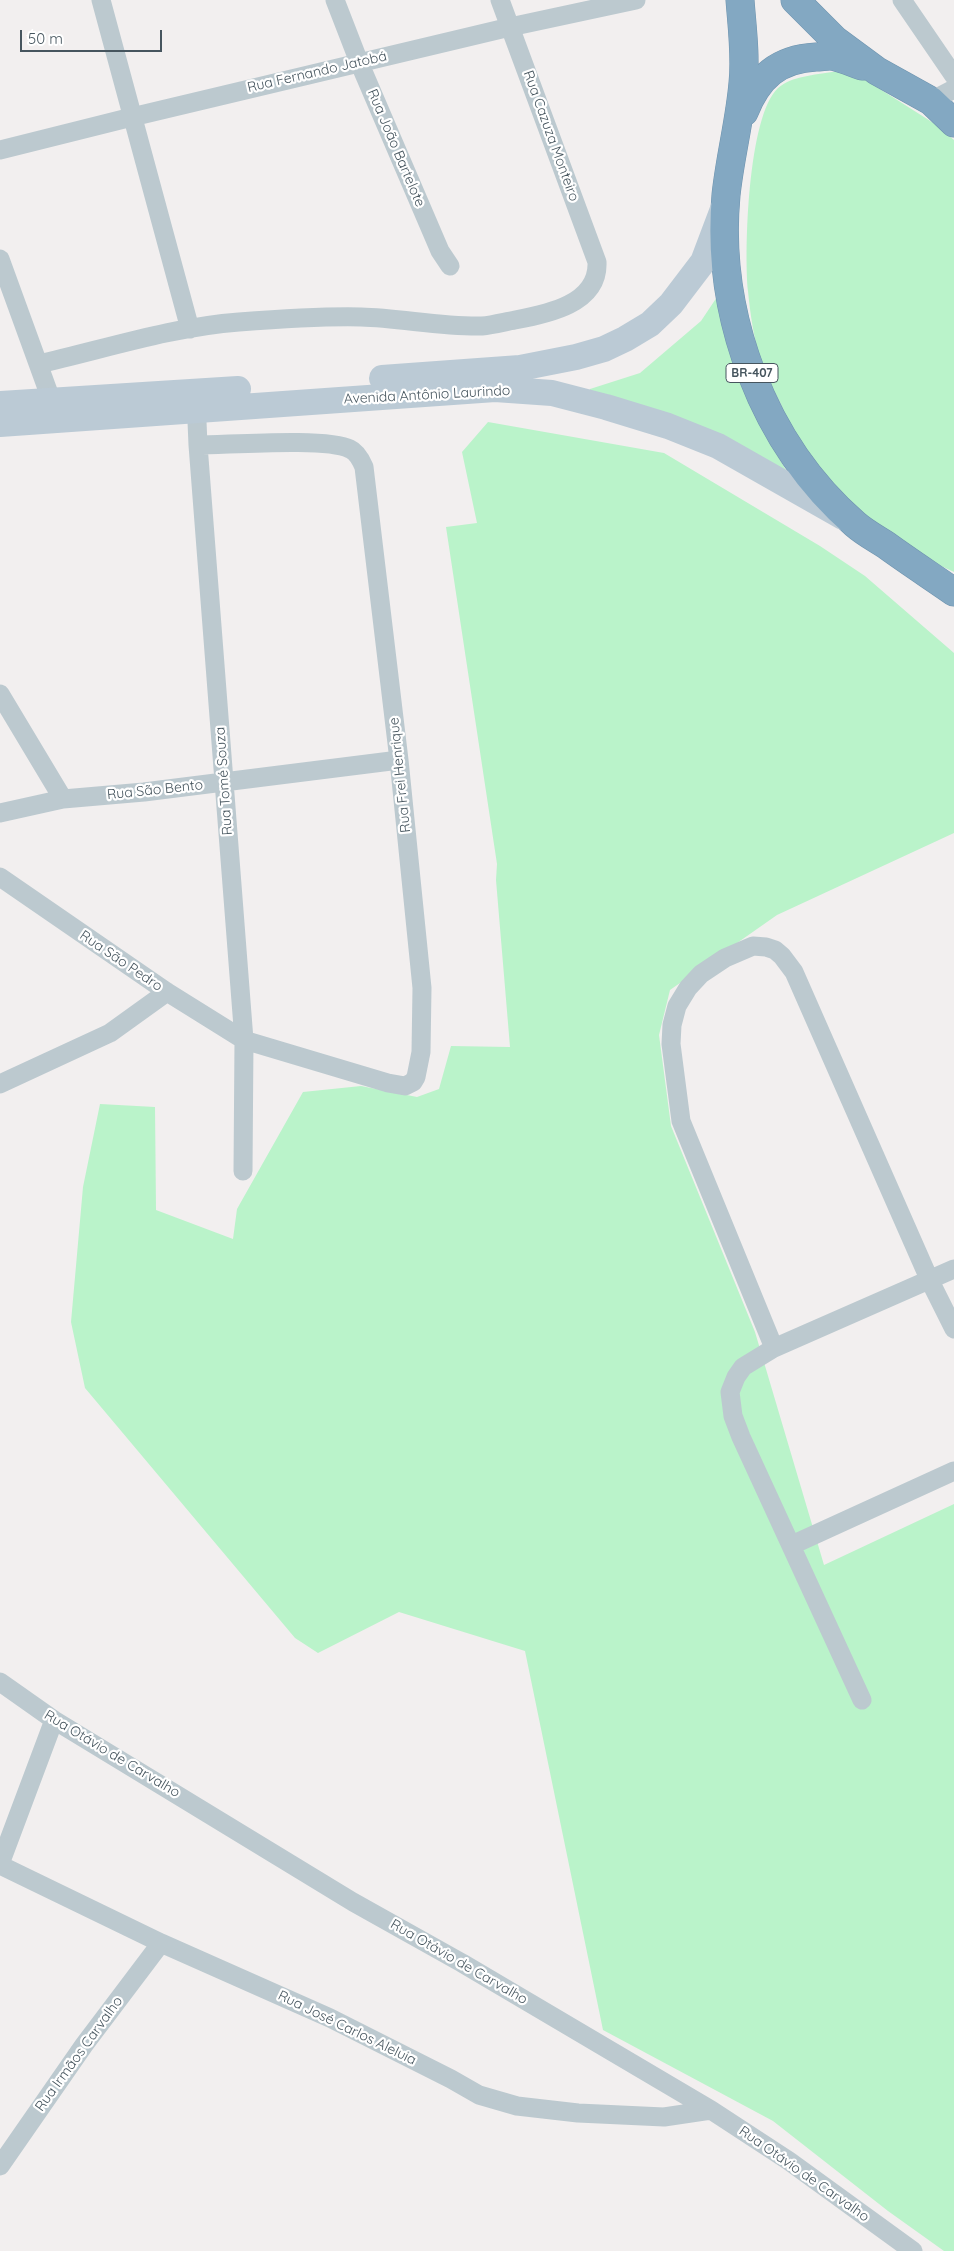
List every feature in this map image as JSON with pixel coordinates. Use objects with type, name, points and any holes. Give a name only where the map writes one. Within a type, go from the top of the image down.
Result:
[{"type":"highway","name":"BR-407","points":[[795,0],[835,40],[877,71]]},
{"type":"highway","name":"BR-407","points":[[739,1],[744,82],[734,134],[726,196],[727,278],[730,304],[743,351],[766,405],[795,457],[823,492],[855,524],[954,592]]},
{"type":"highway","name":"BR-407","points":[[734,134],[750,96],[762,80],[779,66],[807,58],[834,56],[942,95],[954,123]]},
{"type":"highway","name":"BR-407","points":[[904,558],[954,585]]},
{"type":"main road","name":"Avenida Antônio Laurindo","points":[[0,424],[56,411],[196,401],[520,368],[576,357],[604,349],[650,324],[671,304],[703,262],[721,218],[726,196]]},
{"type":"main road","name":"Avenida Antônio Laurindo","points":[[196,401],[495,389],[552,394],[606,407],[668,426],[718,446],[855,524]]},
{"type":"main road","name":"Avenida Antônio Laurindo","points":[[0,404],[56,411]]},
{"type":"street","points":[[39,364],[190,329],[101,0]]},
{"type":"street","name":"Rua João Bartelote","points":[[335,0],[359,62],[440,251],[450,266]]},
{"type":"street","name":"Rua Cazuza Monteiro","points":[[190,329],[238,322],[360,317],[484,326],[550,312],[571,304],[582,296],[589,288],[596,273],[597,262],[500,0]]},
{"type":"street","name":"Rua Fernando Jatobá","points":[[0,150],[510,26],[636,0]]},
{"type":"street","points":[[902,0],[954,76]]},
{"type":"street","points":[[0,259],[56,411]]},
{"type":"street","name":"Rua Tomé Souza","points":[[196,401],[244,1040],[243,1171]]},
{"type":"street","name":"Rua Frei Henrique","points":[[198,445],[303,443],[337,445],[351,449],[358,456],[364,467],[399,760],[422,996],[420,1066],[414,1082],[404,1086],[388,1083],[244,1040]]},
{"type":"street","points":[[0,694],[63,798]]},
{"type":"street","name":"Rua São Bento","points":[[0,813],[63,798],[224,782],[399,760]]},
{"type":"street","name":"Rua São Pedro","points":[[0,878],[167,992],[244,1040]]},
{"type":"street","points":[[774,1348],[681,1120],[671,1044],[672,1025],[677,1006],[688,988],[701,974],[740,950],[754,946],[775,950],[789,963],[930,1281],[954,1329]]},
{"type":"street","points":[[0,1084],[110,1033],[167,992]]},
{"type":"street","points":[[862,1700],[741,1437],[733,1416],[730,1392],[736,1377],[743,1367],[774,1348],[954,1269]]},
{"type":"street","points":[[792,1545],[954,1471]]},
{"type":"street","name":"Rua Otávio de Carvalho","points":[[0,1682],[54,1720],[353,1902],[462,1963],[711,2110],[789,2161],[913,2251]]},
{"type":"street","points":[[0,1864],[54,1720]]},
{"type":"street","name":"Rua José Carlos Aleluia","points":[[0,1864],[161,1943],[330,2018],[479,2095],[499,2102],[578,2113],[649,2117],[682,2116],[711,2110]]},
{"type":"street","name":"Rua Irmãos Carvalho","points":[[0,2166],[84,2045],[161,1943]]},
{"type":"green space","points":[[832,72],[851,72],[861,77],[935,124],[954,140],[954,572],[910,549],[888,534],[848,501],[830,483],[794,434],[769,382],[756,345],[748,291],[747,246],[750,184],[760,126],[768,103],[778,88],[797,78]]},
{"type":"green space","points":[[721,291],[748,398],[766,436],[790,477],[588,397],[590,389],[640,373],[701,321]]},
{"type":"green space","points":[[488,422],[664,453],[820,546],[865,576],[954,653],[954,833],[777,915],[670,990],[659,1035],[671,1126],[755,1332],[824,1565],[954,1504],[954,2251],[944,2251],[888,2211],[773,2121],[603,2030],[525,1651],[399,1612],[318,1653],[295,1638],[85,1388],[71,1322],[83,1187],[100,1104],[155,1107],[156,1210],[233,1239],[237,1209],[303,1092],[361,1086],[417,1097],[439,1089],[451,1046],[510,1047],[496,880],[497,864],[446,527],[477,523],[462,452]]}]
